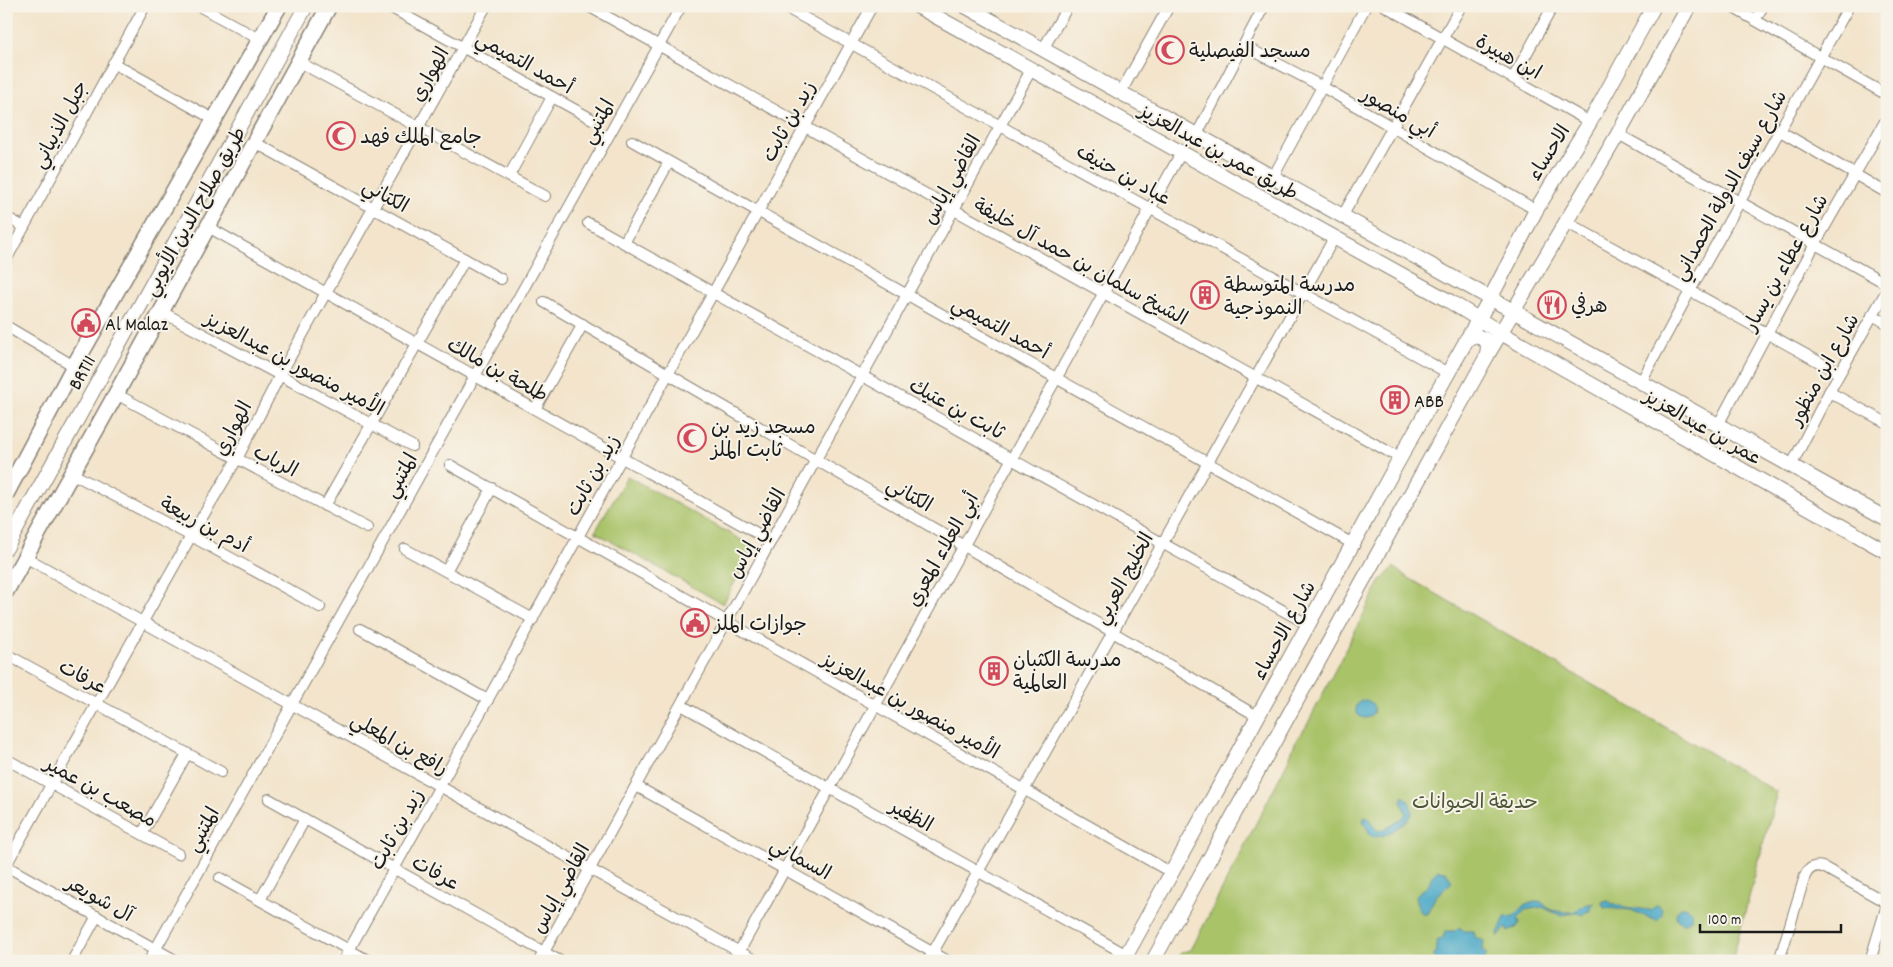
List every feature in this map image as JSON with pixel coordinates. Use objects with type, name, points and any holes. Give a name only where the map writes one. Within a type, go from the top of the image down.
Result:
[{"type":"main road","name":"طريق صلاح الدين الأيوبي","points":[[6,494],[74,366],[280,6]]},
{"type":"main road","name":"BRT11","points":[[6,548],[306,6]]},
{"type":"main road","name":"طريق صلاح الدين الأيوبي","points":[[6,592],[329,6]]},
{"type":"main road","name":"طريق عمر بن عبدالعزيز","points":[[917,6],[1449,301],[1501,333]]},
{"type":"main road","name":"الاحساء","points":[[1478,318],[1491,297],[1536,210],[1590,122],[1654,6]]},
{"type":"main road","points":[[1153,961],[1487,356],[1618,134],[1689,6]]},
{"type":"main road","name":"طريق عمر بن عبدالعزيز","points":[[973,8],[1043,49],[1514,310]]},
{"type":"main road","points":[[1500,278],[1502,296],[1510,300],[1516,299],[1523,294]]},
{"type":"main road","points":[[1449,301],[1470,305],[1473,303],[1476,295],[1467,284]]},
{"type":"main road","name":"عمر بن عبدالعزيز","points":[[1514,310],[1887,519]]},
{"type":"main road","name":"شارع الاحساء","points":[[1125,958],[1478,318]]},
{"type":"main road","points":[[1519,343],[1511,332],[1516,323],[1525,320],[1538,324]]},
{"type":"main road","name":"عمر بن عبدالعزيز","points":[[1501,333],[1887,552]]},
{"type":"main road","points":[[1466,340],[1474,335],[1486,340],[1488,346],[1487,356]]},
{"type":"street","name":"جبل الذبياني","points":[[6,260],[145,6]]},
{"type":"street","points":[[199,6],[261,40]]},
{"type":"street","name":"أحمد التميمي","points":[[388,6],[592,119]]},
{"type":"street","name":"الهواري","points":[[6,866],[191,536],[237,459],[280,375],[486,6]]},
{"type":"street","name":"الشيخ سلمان بن حمد آل خليفة","points":[[588,6],[1400,458]]},
{"type":"street","name":"المتنبي","points":[[148,961],[681,6]]},
{"type":"street","name":"عباد بن حنيف","points":[[783,6],[1448,373]]},
{"type":"street","name":"زيد بن ثابت","points":[[343,961],[872,6]]},
{"type":"street","points":[[1043,49],[1068,6]]},
{"type":"street","points":[[1121,92],[1169,6]]},
{"type":"street","points":[[1197,134],[1264,6]]},
{"type":"street","points":[[1273,177],[1366,6]]},
{"type":"street","name":"ابن هبيرة","points":[[1385,6],[1590,122]]},
{"type":"street","points":[[1343,215],[1461,6]]},
{"type":"street","points":[[1513,78],[1553,6]]},
{"type":"street","points":[[1730,6],[1887,94]]},
{"type":"street","points":[[1755,20],[1763,6]]},
{"type":"street","name":"شارع سيف الدولة الحمداني","points":[[1641,382],[1849,6]]},
{"type":"street","name":"أبي منصور","points":[[1244,46],[1321,86],[1536,210]]},
{"type":"street","points":[[299,62],[545,196]]},
{"type":"street","points":[[113,63],[216,120]]},
{"type":"street","name":"القاضي إياس","points":[[542,956],[1032,70]]},
{"type":"street","points":[[509,176],[552,97]]},
{"type":"street","name":"شارع عطاء بن يسار","points":[[1718,425],[1815,244],[1887,118]]},
{"type":"street","points":[[1780,131],[1887,193]]},
{"type":"street","points":[[1618,134],[1887,284]]},
{"type":"street","name":"أحمد التميمي","points":[[632,141],[1353,544]]},
{"type":"street","name":"الكتاني","points":[[254,142],[501,279]]},
{"type":"street","name":"أبي العلاء المعري","points":[[734,961],[1181,153]]},
{"type":"street","points":[[624,243],[670,162]]},
{"type":"street","points":[[6,218],[24,227]]},
{"type":"street","name":"ثابت بن عتيك","points":[[588,222],[1309,625]]},
{"type":"street","points":[[1566,222],[1839,373]]},
{"type":"street","name":"طلحة بن مالك","points":[[208,227],[771,541]]},
{"type":"street","name":"الخليج العربي","points":[[931,956],[1334,238]]},
{"type":"street","points":[[325,506],[465,259]]},
{"type":"street","name":"شارع ابن منظور","points":[[1791,466],[1839,373],[1887,290]]},
{"type":"street","name":"الكتاني","points":[[544,302],[1258,716]]},
{"type":"street","name":"الأمير منصور بن عبدالعزيز","points":[[162,312],[412,446]]},
{"type":"street","points":[[1872,315],[1887,323]]},
{"type":"street","points":[[535,409],[583,324]]},
{"type":"street","points":[[6,326],[74,366]]},
{"type":"street","points":[[1829,392],[1887,423]]},
{"type":"street","name":"الرباب","points":[[116,394],[367,528]]},
{"type":"street","name":"الأمير منصور بن عبدالعزيز","points":[[450,465],[1172,873]]},
{"type":"street","name":"أدم بن ربيعة","points":[[71,473],[191,536],[320,608]]},
{"type":"street","points":[[446,571],[492,488]]},
{"type":"street","points":[[405,549],[532,619]]},
{"type":"street","name":"رافع بن المعلي","points":[[25,557],[756,961]]},
{"type":"street","points":[[360,630],[488,700]]},
{"type":"street","name":"عرفات","points":[[6,654],[221,772]]},
{"type":"street","name":"الظفير","points":[[681,705],[978,872],[1125,958]]},
{"type":"street","points":[[142,834],[187,754]]},
{"type":"street","name":"مصعب بن عمير","points":[[6,759],[178,854]]},
{"type":"street","name":"السماني","points":[[636,786],[785,869],[931,956],[948,961]]},
{"type":"street","name":"عرفات","points":[[269,799],[394,869],[542,956],[560,961]]},
{"type":"street","points":[[260,900],[305,819]]},
{"type":"street","name":"آل شويعر","points":[[6,866],[177,961]]},
{"type":"street","points":[[1779,961],[1805,876],[1809,869],[1817,866],[1825,868],[1887,904],[1870,961]]},
{"type":"street","points":[[220,878],[369,961]]},
{"type":"street","points":[[72,961],[96,916]]},
{"type":"green space","points":[[627,476],[754,547],[723,604],[595,532]]},
{"type":"green space","name":"حديقة الحيوانات","points":[[1394,567],[1402,574],[1777,792],[1732,961],[1177,961],[1182,952],[1191,950],[1289,759],[1296,740],[1306,727],[1381,580]]},
{"type":"water","points":[[1365,700],[1371,703],[1374,709],[1371,715],[1365,718],[1359,715],[1356,709],[1359,703]]},
{"type":"water","points":[[1403,796],[1410,804],[1412,815],[1399,827],[1387,834],[1375,837],[1371,835],[1363,821],[1365,817],[1369,818],[1378,831],[1393,824],[1406,814],[1401,800]]},
{"type":"water","points":[[1438,870],[1446,871],[1452,882],[1436,896],[1427,913],[1422,913],[1419,910],[1416,896],[1427,887],[1431,877]]},
{"type":"water","points":[[1540,901],[1551,910],[1563,912],[1573,912],[1585,905],[1594,903],[1590,908],[1591,911],[1585,912],[1583,915],[1577,913],[1560,915],[1542,907],[1525,910],[1518,918],[1520,923],[1516,928],[1508,932],[1506,928],[1499,937],[1498,933],[1505,917],[1514,916],[1526,904]]},
{"type":"water","points":[[1603,901],[1651,910],[1657,905],[1662,909],[1662,916],[1657,921],[1631,910],[1604,908]]},
{"type":"water","points":[[1684,907],[1690,909],[1692,915],[1690,921],[1684,923],[1678,921],[1676,915],[1678,909]]},
{"type":"water","points":[[1459,927],[1464,931],[1474,931],[1475,937],[1484,941],[1483,951],[1487,954],[1483,961],[1438,961],[1433,956],[1437,951],[1436,941],[1442,939],[1446,931],[1455,931]]},
{"type":"place","name":"مسجد الفيصلية","points":[[1170,50]]},
{"type":"place","name":"جامع الملك فهد","points":[[341,136]]},
{"type":"place","name":"مدرسة المتوسطة النموذجية","points":[[1205,295]]},
{"type":"place","name":"هرفي","points":[[1552,305]]},
{"type":"place","name":"Al Malaz","points":[[86,323]]},
{"type":"place","name":"ABB","points":[[1395,400]]},
{"type":"place","name":"مسجد زيد بن ثابت الملز","points":[[692,438]]},
{"type":"place","name":"جوازات الملز","points":[[695,623]]},
{"type":"place","name":"مدرسة الكثبان العالمية","points":[[994,671]]}]
